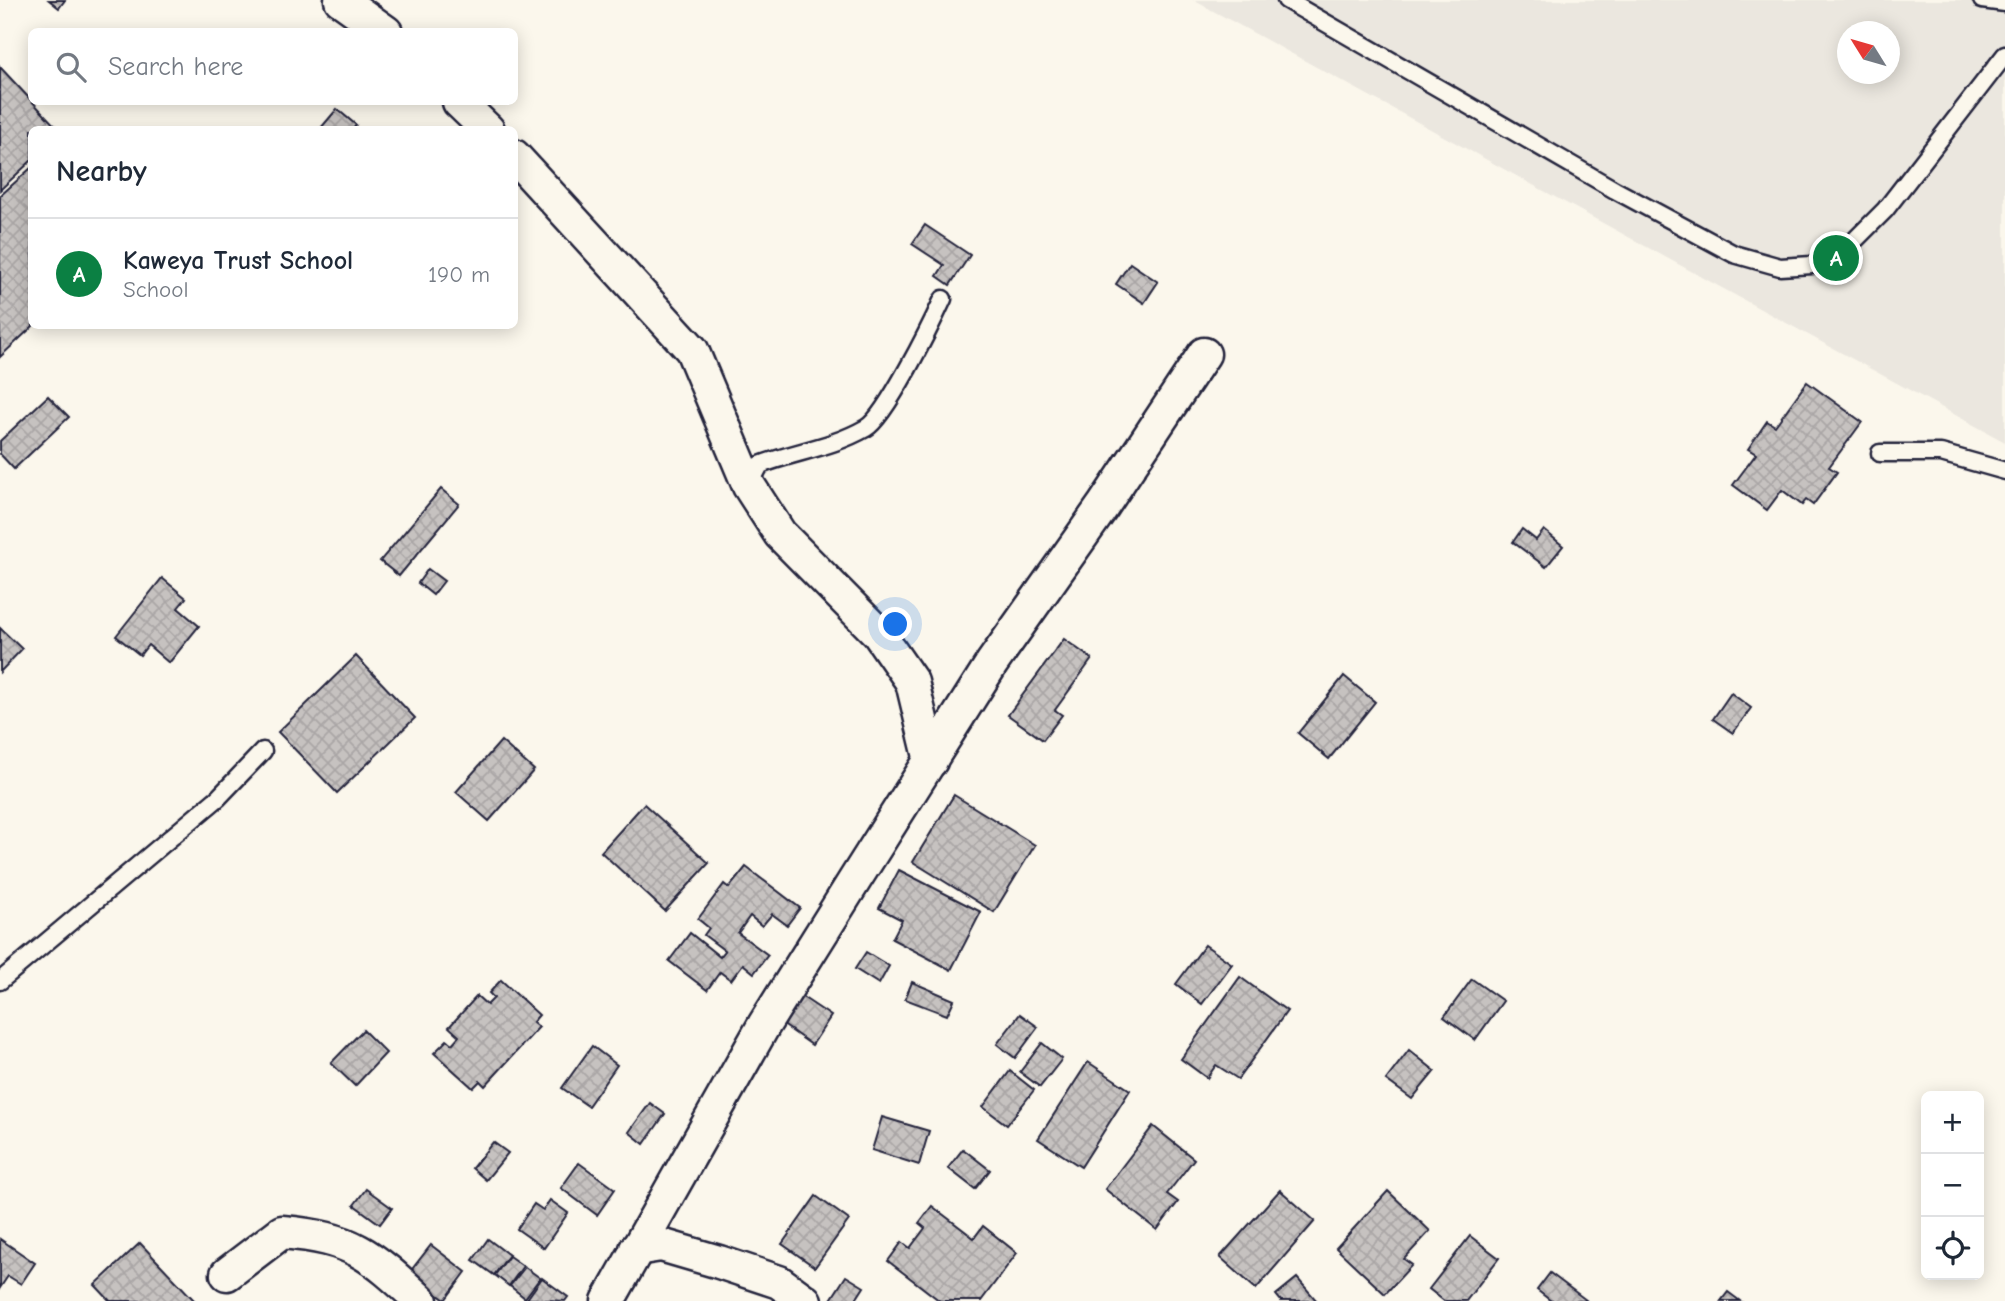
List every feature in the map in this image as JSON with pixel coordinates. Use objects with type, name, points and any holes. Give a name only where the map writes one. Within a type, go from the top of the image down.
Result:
[{"type":"street","points":[[341,0],[380,28]]},
{"type":"street","points":[[462,105],[484,126]]},
{"type":"street","points":[[518,160],[692,349],[749,486],[780,534],[878,633],[912,682],[931,761]]},
{"type":"street","points":[[608,1301],[764,1026],[992,663],[1103,506],[1204,354]]},
{"type":"street","points":[[228,1274],[282,1232],[310,1234],[350,1244],[384,1266],[421,1301]]},
{"type":"street","points":[[636,1249],[661,1245],[719,1262],[779,1282],[805,1301]]},
{"type":"lane","points":[[1286,0],[1639,203],[1734,254],[1780,267],[1812,265],[1845,250],[1885,210],[2005,55]]},
{"type":"lane","points":[[1982,0],[2005,3]]},
{"type":"lane","points":[[749,486],[760,465],[807,453],[869,426],[888,404],[943,299]]},
{"type":"lane","points":[[1880,453],[1941,453],[2005,471]]},
{"type":"lane","points":[[0,981],[218,798],[263,751]]},
{"type":"shaded area","points":[[1193,0],[2005,0],[2005,442]]},
{"type":"building","points":[[49,0],[65,0],[59,8]]},
{"type":"building","points":[[0,67],[28,97],[28,105],[36,105],[55,126],[28,126],[28,164],[0,190]]},
{"type":"building","points":[[337,109],[356,125],[355,126],[323,126]]},
{"type":"building","points":[[28,171],[30,329],[0,357],[0,196]]},
{"type":"building","points":[[925,225],[970,255],[950,285],[937,276],[944,265],[912,244]]},
{"type":"building","points":[[1130,263],[1158,282],[1144,303],[1116,284]]},
{"type":"building","points":[[1807,382],[1862,422],[1829,467],[1837,472],[1813,505],[1806,500],[1802,505],[1782,490],[1767,510],[1733,485],[1756,454],[1748,449],[1767,421],[1775,426]]},
{"type":"building","points":[[48,396],[69,417],[14,469],[0,454],[0,441]]},
{"type":"building","points":[[441,489],[459,504],[399,576],[380,561]]},
{"type":"building","points":[[1522,529],[1536,540],[1544,530],[1563,546],[1546,567],[1513,542]]},
{"type":"building","points":[[428,569],[444,581],[433,595],[418,583]]},
{"type":"building","points":[[162,578],[186,598],[178,608],[199,626],[169,663],[148,645],[140,655],[116,636]]},
{"type":"building","points":[[0,628],[22,649],[0,672]]},
{"type":"building","points":[[1064,639],[1092,659],[1055,710],[1062,715],[1043,740],[1008,715]]},
{"type":"building","points":[[356,656],[415,718],[337,793],[278,732]]},
{"type":"building","points":[[1344,676],[1375,702],[1329,759],[1298,733]]},
{"type":"building","points":[[1731,693],[1751,708],[1733,733],[1713,719]]},
{"type":"building","points":[[501,741],[534,770],[489,821],[456,792]]},
{"type":"building","points":[[954,795],[1035,845],[994,912],[913,862]]},
{"type":"building","points":[[644,804],[709,863],[665,911],[601,852]]},
{"type":"building","points":[[746,867],[800,908],[787,925],[772,914],[762,926],[750,916],[738,933],[768,955],[754,973],[743,964],[731,980],[720,972],[707,990],[669,961],[690,933],[720,957],[725,951],[704,935],[709,928],[698,919],[724,884],[729,888]]},
{"type":"building","points":[[899,870],[981,912],[951,970],[892,939],[902,920],[879,908]]},
{"type":"building","points":[[1205,945],[1232,964],[1202,1004],[1176,984]]},
{"type":"building","points":[[866,952],[889,966],[879,984],[855,969]]},
{"type":"building","points":[[1240,977],[1287,1011],[1238,1079],[1216,1065],[1207,1078],[1181,1059]]},
{"type":"building","points":[[1472,979],[1503,1001],[1475,1040],[1444,1017]]},
{"type":"building","points":[[501,980],[539,1015],[533,1022],[539,1027],[485,1086],[480,1081],[473,1088],[434,1053],[447,1040],[452,1044],[459,1036],[449,1027],[477,996],[487,1005],[494,998],[489,993]]},
{"type":"building","points":[[912,982],[954,1000],[947,1015],[905,999]]},
{"type":"building","points":[[801,996],[831,1016],[812,1045],[782,1024]]},
{"type":"building","points":[[1020,1014],[1038,1027],[1015,1058],[997,1044]]},
{"type":"building","points":[[363,1030],[386,1053],[355,1086],[331,1063]]},
{"type":"building","points":[[1042,1043],[1062,1059],[1040,1087],[1020,1072]]},
{"type":"building","points":[[592,1046],[617,1065],[588,1106],[562,1088]]},
{"type":"building","points":[[1409,1050],[1435,1071],[1412,1099],[1386,1080]]},
{"type":"building","points":[[1088,1062],[1130,1090],[1081,1167],[1038,1139]]},
{"type":"building","points":[[1010,1071],[1034,1090],[1007,1125],[983,1107]]},
{"type":"building","points":[[650,1103],[665,1114],[644,1144],[629,1132]]},
{"type":"building","points":[[882,1117],[929,1131],[919,1165],[872,1150]]},
{"type":"building","points":[[1153,1126],[1194,1159],[1167,1194],[1178,1202],[1157,1230],[1105,1189]]},
{"type":"building","points":[[493,1142],[508,1153],[486,1180],[472,1168]]},
{"type":"building","points":[[963,1149],[990,1170],[975,1189],[948,1168]]},
{"type":"building","points":[[579,1163],[615,1189],[597,1215],[561,1188]]},
{"type":"building","points":[[366,1189],[392,1208],[380,1224],[354,1205]]},
{"type":"building","points":[[1280,1190],[1315,1221],[1256,1289],[1220,1257]]},
{"type":"building","points":[[1388,1191],[1430,1231],[1404,1259],[1412,1265],[1385,1294],[1336,1248]]},
{"type":"building","points":[[816,1196],[849,1220],[815,1267],[782,1244]]},
{"type":"building","points":[[550,1200],[568,1213],[544,1248],[517,1229],[534,1204],[543,1210]]},
{"type":"building","points":[[932,1206],[974,1238],[983,1226],[1017,1253],[981,1301],[940,1301],[888,1261],[902,1242],[910,1248],[925,1228],[919,1223]]},
{"type":"building","points":[[1470,1236],[1499,1258],[1466,1301],[1444,1301],[1429,1289]]},
{"type":"building","points":[[0,1239],[35,1263],[21,1284],[8,1276],[0,1288]]},
{"type":"building","points":[[488,1239],[509,1255],[494,1275],[473,1260]]},
{"type":"building","points":[[140,1243],[195,1301],[110,1301],[95,1285]]},
{"type":"building","points":[[431,1245],[466,1272],[445,1300],[409,1273]]},
{"type":"building","points":[[509,1256],[523,1266],[509,1286],[495,1275]]},
{"type":"building","points":[[525,1267],[540,1278],[525,1298],[510,1286]]},
{"type":"building","points":[[1550,1273],[1586,1300],[1551,1301],[1537,1290]]},
{"type":"building","points":[[846,1276],[864,1287],[855,1301],[830,1301]]},
{"type":"building","points":[[542,1278],[568,1297],[565,1301],[527,1299]]},
{"type":"building","points":[[1297,1278],[1317,1301],[1281,1301],[1276,1295]]},
{"type":"building","points":[[1728,1292],[1740,1301],[1721,1301]]},
{"type":"place","name":"Kaweya Trust School","points":[[1836,258]]}]
